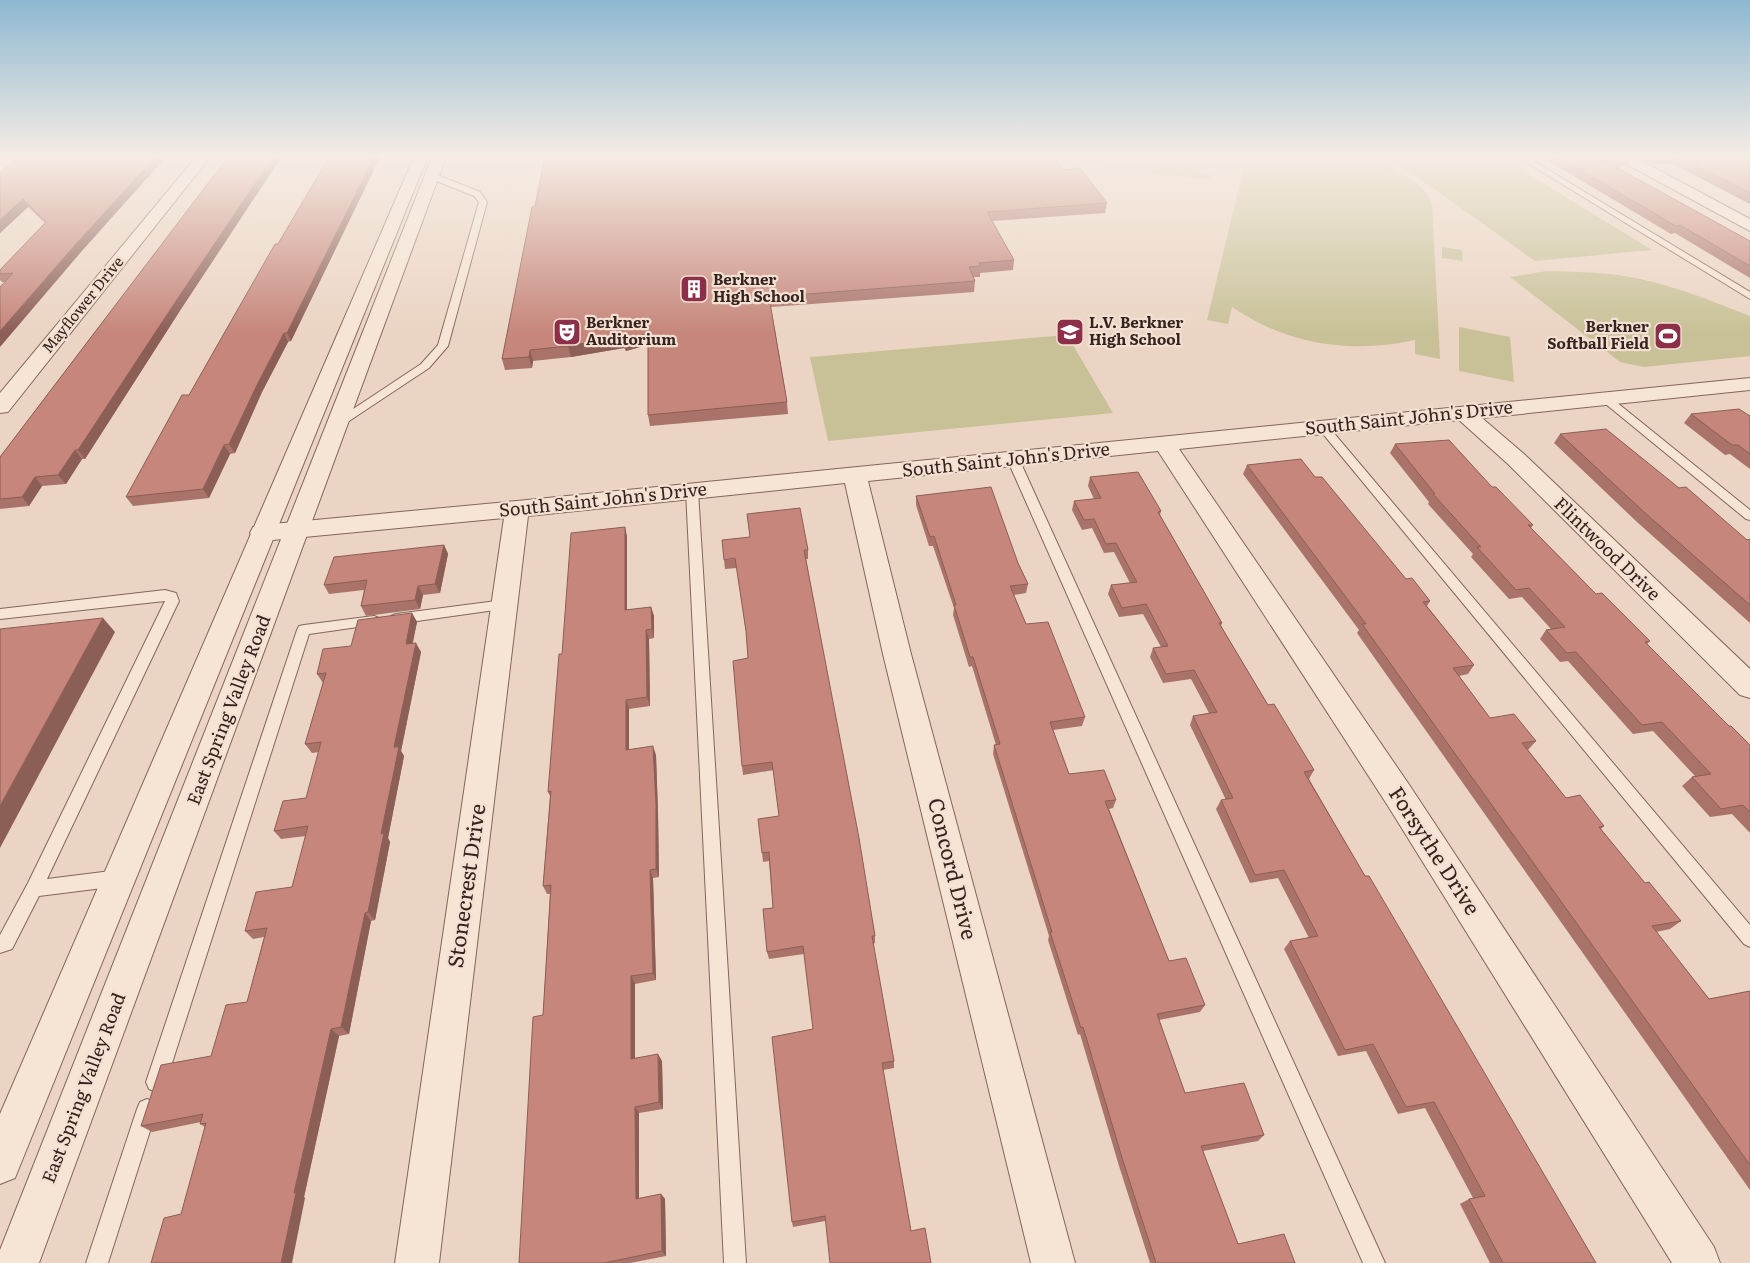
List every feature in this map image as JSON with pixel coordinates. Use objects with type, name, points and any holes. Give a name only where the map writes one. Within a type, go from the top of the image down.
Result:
[{"type":"street","name":"Mayflower Drive","points":[[0,407],[155,216]]},
{"type":"street","name":"East Spring Valley Road","points":[[0,1163],[262,533],[404,216]]},
{"type":"street","name":"East Spring Valley Road","points":[[17,1263],[300,530],[339,423],[409,216]]},
{"type":"street","points":[[1732,216],[1750,226]]},
{"type":"street","name":"South Saint John's Drive","points":[[262,533],[692,492],[1463,412],[1747,387]]},
{"type":"street","name":"Flintwood Drive","points":[[1463,412],[1516,459],[1750,687]]},
{"type":"street","name":"Forsythe Drive","points":[[1165,444],[1399,796],[1698,1263]]},
{"type":"street","name":"Concord Drive","points":[[855,475],[897,654],[1053,1263]]},
{"type":"street","name":"Stonecrest Drive","points":[[417,1263],[517,509]]},
{"type":"street","points":[[119,878],[167,871]]},
{"type":"lane","points":[[339,423],[425,366],[443,346],[479,216]]},
{"type":"lane","points":[[1619,216],[1750,296]]},
{"type":"lane","points":[[1606,399],[1750,516]]},
{"type":"lane","points":[[1323,427],[1750,938]]},
{"type":"lane","points":[[1013,459],[1374,1263]]},
{"type":"lane","points":[[692,492],[735,1263]]},
{"type":"lane","points":[[0,614],[165,595],[171,596],[172,601],[34,889],[6,943],[0,944]]},
{"type":"lane","points":[[97,1263],[304,630],[504,605]]},
{"type":"lane","points":[[34,889],[119,878]]},
{"type":"shaded area","points":[[1232,216],[1433,216],[1440,359],[1415,354],[1415,340],[1367,346],[1343,346],[1297,338],[1253,320],[1232,307],[1228,324],[1207,320]]},
{"type":"shaded area","points":[[1472,216],[1597,216],[1652,250],[1535,261]]},
{"type":"shaded area","points":[[1442,247],[1462,250],[1463,261],[1442,258]]},
{"type":"shaded area","name":"Berkner Softball Field","points":[[1547,271],[1606,274],[1654,282],[1750,316],[1750,356],[1644,367],[1620,362],[1510,277]]},
{"type":"shaded area","points":[[1459,327],[1510,337],[1514,382],[1459,371]]},
{"type":"shaded area","points":[[1067,335],[1113,413],[828,441],[810,357]]},
{"type":"building","points":[[40,216],[101,216],[0,331],[0,287],[13,273],[0,274],[0,270],[46,222]]},
{"type":"building","points":[[183,216],[233,216],[78,450],[75,450],[58,475],[35,477],[22,497],[0,499],[0,457]]},
{"type":"building","points":[[294,216],[345,216],[287,333],[284,333],[229,444],[224,445],[203,489],[126,497],[182,395],[189,395],[275,244],[278,244]]},
{"type":"building","name":"Berkner High School","points":[[530,216],[989,216],[1014,260],[979,263],[981,266],[969,267],[975,281],[769,297],[787,402],[648,415],[648,333],[624,340],[621,337],[530,350],[529,357],[502,359]]},
{"type":"building","points":[[1659,216],[1705,216],[1750,241],[1750,266],[1680,225],[1676,226]]},
{"type":"building","points":[[1739,409],[1750,416],[1750,454],[1738,445],[1732,445],[1691,414]]},
{"type":"building","points":[[1606,429],[1679,488],[1686,487],[1747,540],[1750,539],[1750,605],[1644,512],[1560,434]]},
{"type":"building","points":[[1449,440],[1492,487],[1496,487],[1533,525],[1528,525],[1596,594],[1602,593],[1650,641],[1645,642],[1750,745],[1750,812],[1743,805],[1721,809],[1692,777],[1711,774],[1662,722],[1642,725],[1576,652],[1567,653],[1546,630],[1565,627],[1529,588],[1516,590],[1477,547],[1481,547],[1433,494],[1435,494],[1395,444]]},
{"type":"building","points":[[1301,459],[1315,477],[1322,477],[1406,579],[1412,578],[1430,601],[1423,602],[1474,665],[1453,668],[1490,718],[1514,714],[1536,741],[1522,743],[1566,798],[1580,795],[1604,826],[1599,827],[1645,883],[1649,882],[1681,921],[1652,926],[1709,999],[1750,991],[1750,1165],[1362,624],[1366,624],[1247,465]]},
{"type":"building","points":[[1138,472],[1161,511],[1158,512],[1222,623],[1219,623],[1268,705],[1274,704],[1314,770],[1304,772],[1365,876],[1369,876],[1596,1263],[1503,1263],[1469,1199],[1485,1196],[1434,1102],[1406,1107],[1373,1044],[1345,1050],[1290,941],[1318,936],[1284,870],[1255,875],[1221,800],[1233,798],[1193,716],[1217,712],[1194,670],[1166,674],[1153,648],[1168,646],[1146,604],[1122,608],[1111,585],[1137,582],[1116,543],[1106,544],[1094,519],[1084,520],[1074,501],[1101,498],[1090,477]]},
{"type":"building","points":[[991,487],[1018,563],[1028,584],[1010,586],[1026,624],[1048,622],[1085,717],[1050,722],[1069,774],[1104,770],[1116,800],[1105,801],[1169,961],[1186,958],[1205,1005],[1157,1014],[1185,1093],[1244,1083],[1264,1135],[1201,1146],[1238,1244],[1284,1234],[1295,1263],[1156,1263],[1083,1027],[1081,1028],[1050,932],[1052,932],[994,745],[1000,744],[973,657],[970,657],[934,536],[930,537],[916,496]]},
{"type":"building","points":[[800,508],[808,550],[804,550],[859,838],[875,936],[872,936],[894,1061],[882,1063],[911,1231],[925,1228],[931,1263],[830,1263],[825,1216],[792,1222],[772,1037],[813,1029],[803,946],[767,952],[763,909],[773,908],[769,852],[762,853],[758,819],[779,816],[772,762],[742,766],[733,661],[748,658],[746,631],[735,558],[724,560],[722,540],[750,537],[747,514]]},
{"type":"building","points":[[625,527],[625,610],[651,607],[652,629],[646,630],[647,697],[626,700],[626,750],[653,746],[656,804],[656,869],[650,870],[653,973],[631,976],[631,1059],[658,1054],[659,1102],[635,1107],[636,1199],[661,1194],[662,1251],[604,1263],[519,1263],[533,1017],[543,1015],[551,885],[543,886],[551,791],[548,792],[559,654],[562,654],[571,533]]},
{"type":"building","points":[[444,545],[435,584],[418,586],[415,600],[361,606],[367,580],[324,585],[334,557]]},
{"type":"building","points":[[412,613],[406,644],[416,643],[394,747],[399,747],[381,834],[384,833],[341,1027],[331,1029],[294,1193],[296,1193],[281,1263],[151,1263],[164,1218],[181,1214],[206,1123],[200,1124],[203,1114],[141,1126],[161,1065],[211,1056],[226,1005],[247,1002],[267,928],[245,931],[256,892],[292,887],[308,826],[274,831],[283,801],[306,798],[321,742],[305,744],[326,673],[317,674],[323,649],[351,646],[358,620]]},
{"type":"building","points":[[103,618],[0,806],[0,629]]},
{"type":"place","name":"Berkner High School","points":[[694,289]]},
{"type":"place","name":"Berkner Auditorium","points":[[567,332]]},
{"type":"place","name":"L.V. Berkner High School","points":[[1070,332]]},
{"type":"place","name":"Berkner Softball Field","points":[[1668,336]]}]
